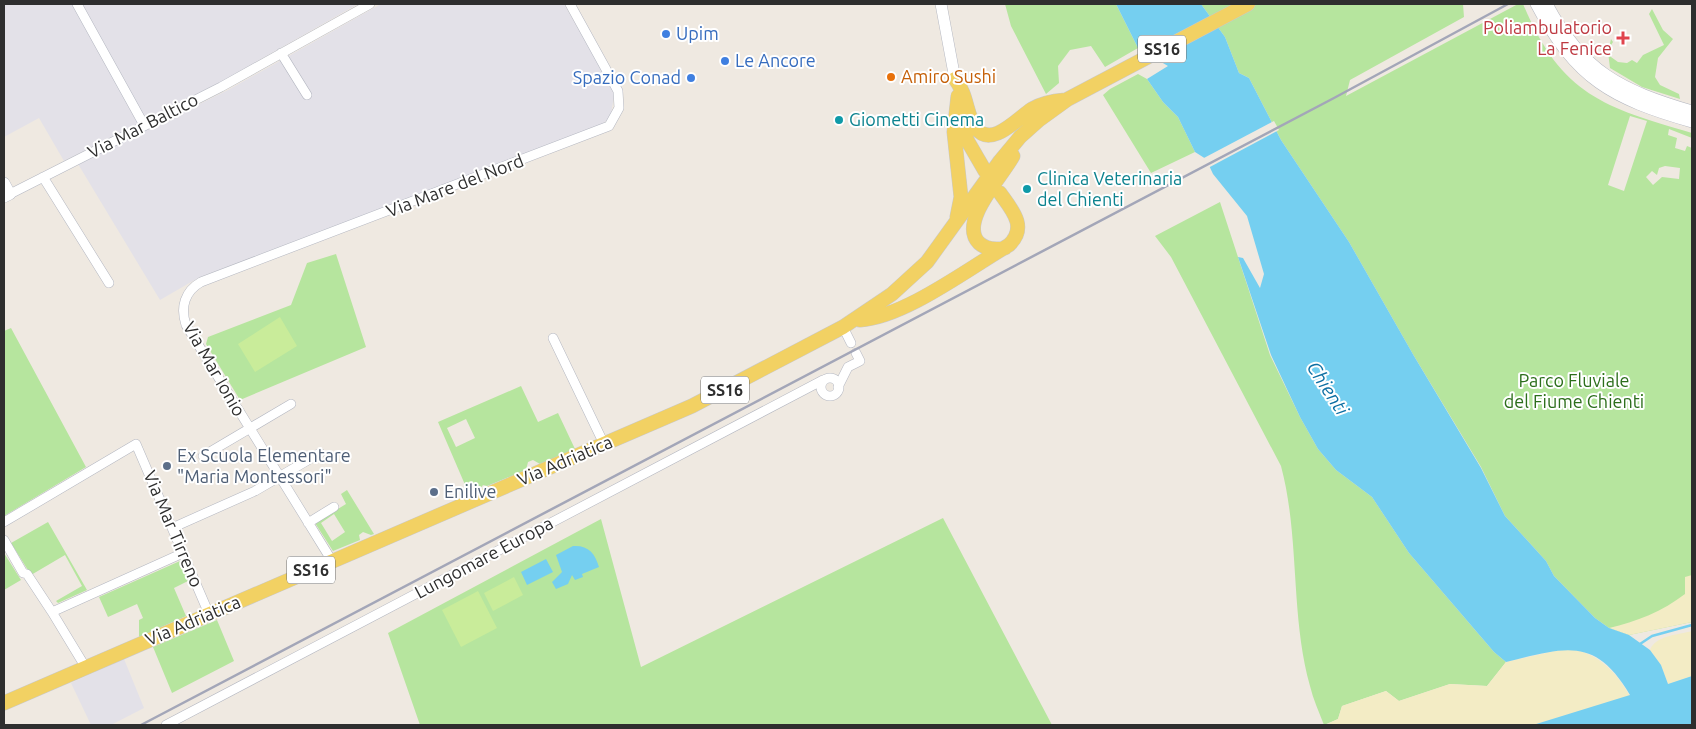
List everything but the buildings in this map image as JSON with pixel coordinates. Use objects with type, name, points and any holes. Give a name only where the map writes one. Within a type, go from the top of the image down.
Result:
[{"type":"main road","name":"SS16","points":[[955,225],[1020,137],[1072,97],[1248,4]]},
{"type":"main road","points":[[955,79],[965,93],[974,125],[978,131],[986,134],[1003,131],[1032,109],[1044,103],[1072,97]]},
{"type":"main road","points":[[955,79],[967,140],[985,171]]},
{"type":"main road","points":[[955,225],[962,197],[954,132],[958,96]]},
{"type":"main road","points":[[1005,248],[993,250],[983,246],[975,238],[972,225],[976,213],[1008,165],[1020,137]]},
{"type":"main road","points":[[848,324],[876,318],[921,297],[1005,248],[1015,238],[1019,226],[1016,216],[1000,193]]},
{"type":"main road","name":"Via Adriatica","points":[[4,703],[713,396],[848,324],[910,279],[927,262],[955,225]]},
{"type":"street","points":[[77,4],[144,126]]},
{"type":"street","name":"Via Mar Baltico","points":[[7,195],[144,126],[370,4]]},
{"type":"street","name":"Via Mare del Nord","points":[[183,308],[189,292],[201,282],[609,126],[619,108],[618,91],[570,4]]},
{"type":"street","points":[[936,4],[943,19]]},
{"type":"street","points":[[941,4],[955,79]]},
{"type":"street","points":[[1536,4],[1561,46],[1594,80],[1622,98],[1640,106],[1689,116]]},
{"type":"street","points":[[1547,4],[1569,39],[1594,66],[1640,95],[1689,116]]},
{"type":"street","points":[[281,53],[306,95]]},
{"type":"street","points":[[43,177],[109,283]]},
{"type":"street","points":[[4,183],[7,195]]},
{"type":"street","name":"Via Mar Ionio","points":[[183,308],[186,325],[332,561]]},
{"type":"street","points":[[848,324],[851,343]]},
{"type":"street","points":[[553,338],[604,444]]},
{"type":"street","points":[[801,391],[823,392],[833,395],[848,367],[858,357]]},
{"type":"street","points":[[823,392],[821,388],[823,380],[828,378],[834,379],[838,387]]},
{"type":"street","name":"Lungomare Europa","points":[[166,725],[823,380]]},
{"type":"street","name":"Via Mar Ionio","points":[[203,456],[291,404]]},
{"type":"street","name":"Via Mar Tirreno","points":[[4,522],[136,444],[209,614]]},
{"type":"street","points":[[172,528],[254,491],[320,452]]},
{"type":"street","points":[[308,523],[334,507]]},
{"type":"street","points":[[4,540],[24,573],[27,574],[52,612],[86,668]]},
{"type":"street","points":[[52,612],[183,553]]},
{"type":"shaded area","points":[[4,4],[358,4],[219,83],[64,161],[39,118],[4,137]]},
{"type":"shaded area","points":[[381,4],[564,4],[611,86],[614,96],[611,114],[599,126],[198,278],[160,300],[78,164],[228,90]]},
{"type":"shaded area","points":[[124,659],[144,708],[111,725],[91,725],[71,683]]},
{"type":"green space","points":[[1005,4],[1116,4],[1138,48],[1105,67],[1091,46],[1070,50],[1058,66],[1059,83],[1046,94],[1011,26]]},
{"type":"green space","name":"Parco Fluviale del Fiume Chienti","points":[[1201,4],[1463,4],[1464,17],[1350,80],[1346,96],[1518,4],[1523,4],[1538,35],[1553,59],[1570,78],[1588,93],[1609,105],[1633,115],[1692,133],[1692,138],[1669,129],[1668,135],[1677,138],[1675,148],[1685,151],[1687,146],[1692,148],[1692,622],[1629,635],[1609,628],[1595,618],[1554,576],[1546,561],[1505,516],[1481,467],[1414,356],[1349,242],[1281,140],[1249,78],[1239,73],[1225,37]],"holes":[[[1630,116],[1647,121],[1624,191],[1608,185]],[[1665,166],[1680,168],[1679,179],[1662,177],[1653,185],[1646,177],[1652,171],[1657,175],[1659,168]]]},
{"type":"green space","points":[[1652,9],[1663,30],[1673,39],[1658,58],[1655,77],[1660,85],[1679,94],[1680,99],[1642,87],[1610,68],[1608,52],[1611,39],[1613,42],[1610,47],[1611,57],[1618,62],[1627,63],[1632,60],[1637,63],[1643,55],[1664,45],[1649,14]]},
{"type":"green space","points":[[1138,74],[1147,79],[1163,102],[1178,117],[1195,152],[1151,173],[1103,95],[1110,89]]},
{"type":"green space","points":[[1220,202],[1270,355],[1300,417],[1318,449],[1336,470],[1372,497],[1409,553],[1494,652],[1506,662],[1487,686],[1450,684],[1399,701],[1386,691],[1342,706],[1338,719],[1324,725],[1311,691],[1304,659],[1297,603],[1291,520],[1281,466],[1171,257],[1155,236]]},
{"type":"green space","points":[[336,254],[366,347],[240,400],[206,344],[208,337],[291,305],[307,263]]},
{"type":"green space","points":[[280,317],[297,346],[255,372],[238,344]]},
{"type":"green space","points":[[11,328],[86,467],[4,516],[4,331]]},
{"type":"green space","points":[[521,386],[538,422],[558,413],[575,449],[540,464],[533,460],[528,462],[526,470],[487,486],[483,485],[480,489],[469,494],[438,422]],"holes":[[[466,419],[475,438],[456,447],[447,428]]]},
{"type":"green space","points":[[347,490],[374,534],[371,535],[363,532],[359,535],[360,540],[333,551],[315,523],[346,504],[341,494]],"holes":[[[334,514],[345,532],[332,541],[321,523]]]},
{"type":"green space","points":[[943,518],[1052,725],[420,725],[388,633],[601,519],[641,667]]},
{"type":"green space","points":[[48,522],[87,590],[58,603],[56,601],[82,586],[65,555],[31,575],[11,543]]},
{"type":"green space","points":[[4,553],[21,580],[4,590]]},
{"type":"green space","points":[[180,561],[188,581],[174,588],[186,616],[139,637],[139,620],[143,618],[137,604],[108,617],[99,597]]},
{"type":"green space","points":[[514,577],[523,595],[493,611],[484,593]]},
{"type":"green space","points":[[478,591],[497,628],[461,647],[442,610]]},
{"type":"green space","points":[[217,620],[234,661],[172,693],[153,647]]},
{"type":"sand","points":[[1692,575],[1692,622],[1629,635],[1609,628],[1629,623],[1668,606],[1685,594],[1685,577]]},
{"type":"sand","points":[[1692,631],[1692,676],[1668,684],[1661,665],[1650,650],[1662,638]]},
{"type":"sand","points":[[1568,648],[1588,654],[1604,664],[1618,678],[1630,696],[1533,725],[1325,725],[1338,719],[1342,706],[1386,691],[1399,701],[1450,684],[1487,686],[1506,662]]},
{"type":"water","name":"Chienti","points":[[1116,4],[1201,4],[1225,37],[1239,73],[1249,78],[1281,140],[1349,242],[1481,468],[1505,516],[1546,561],[1554,576],[1595,618],[1609,628],[1629,635],[1650,650],[1661,665],[1668,684],[1692,676],[1692,725],[1533,725],[1630,695],[1617,676],[1604,663],[1591,654],[1561,650],[1506,662],[1494,652],[1409,553],[1372,497],[1336,470],[1318,449],[1300,417],[1271,355],[1238,257],[1243,258],[1260,288],[1264,274],[1247,216],[1213,174],[1206,159],[1195,152],[1178,117],[1163,102],[1147,79],[1168,66],[1156,59],[1145,43],[1138,48]]},
{"type":"water","points":[[573,546],[583,547],[590,551],[599,567],[582,574],[583,577],[575,580],[572,575],[568,584],[556,589],[552,582],[562,572],[556,555]]},
{"type":"water","points":[[546,559],[553,572],[527,585],[521,572]]},
{"type":"pier","points":[[1274,121],[1279,130],[1208,168],[1202,159]]},
{"type":"waterway","points":[[1640,644],[1652,636],[1692,625]]},
{"type":"railway","points":[[141,725],[1334,98],[1508,4]]},
{"type":"place","name":"Upim","points":[[666,34]]},
{"type":"place","name":"Poliambulatorio La Fenice","points":[[1623,38]]},
{"type":"place","name":"Le Ancore","points":[[725,61]]},
{"type":"place","name":"Amiro Sushi","points":[[891,77]]},
{"type":"place","name":"Spazio Conad","points":[[691,78]]},
{"type":"place","name":"Giometti Cinema","points":[[839,120]]},
{"type":"place","name":"Clinica Veterinaria del Chienti","points":[[1027,189]]},
{"type":"place","name":"Ex Scuola Elementare \"Maria Montessori\"","points":[[167,466]]},
{"type":"place","name":"Enilive","points":[[434,492]]}]
